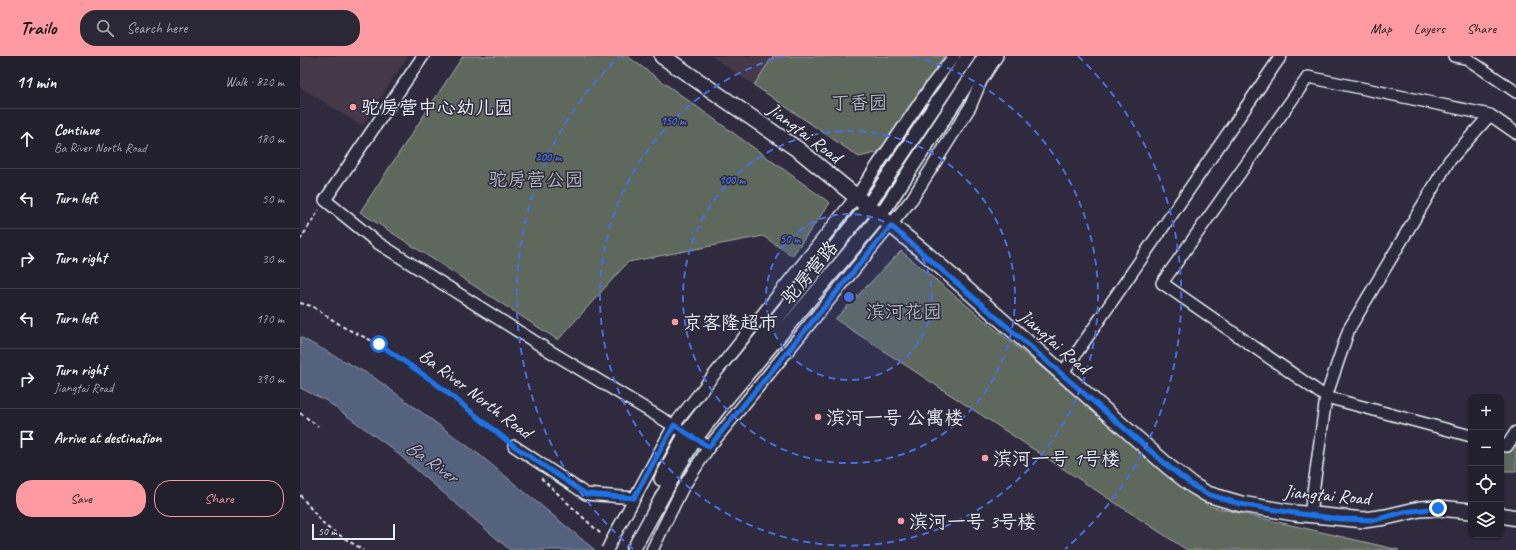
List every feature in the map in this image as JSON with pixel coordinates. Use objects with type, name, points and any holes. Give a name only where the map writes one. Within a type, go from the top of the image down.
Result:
[{"type":"main road","name":"Jiangtai Road","points":[[662,56],[800,151],[862,201],[1169,467],[1207,494],[1240,504],[1310,515],[1369,520],[1420,509],[1438,508],[1468,511]]},
{"type":"main road","points":[[1504,516],[1516,518]]},
{"type":"street","points":[[423,56],[325,200],[378,243],[548,350],[709,447]]},
{"type":"street","points":[[609,543],[674,425],[862,201],[931,86],[954,56]]},
{"type":"street","name":"驼房营路","points":[[627,549],[719,390],[862,201],[968,56]]},
{"type":"street","name":"驼房营路","points":[[691,436],[723,403],[885,221],[985,56]]},
{"type":"street","points":[[652,550],[682,489],[709,447],[885,221],[912,199],[946,147],[970,107],[981,81],[998,56]]},
{"type":"street","points":[[1062,374],[1281,56]]},
{"type":"street","points":[[1454,56],[1467,57],[1516,92]]},
{"type":"street","points":[[1468,435],[1326,397],[1162,283],[1308,77],[1490,115],[1516,133]]},
{"type":"street","points":[[1310,515],[1326,397],[1349,329],[1449,161],[1490,115]]},
{"type":"street","points":[[1504,446],[1507,446],[1516,432]]},
{"type":"street","name":"Ba River North Road","points":[[514,446],[586,494],[634,498]]},
{"type":"path","points":[[300,240],[325,200]]},
{"type":"path","name":"Ba River North Road","points":[[300,303],[312,306],[345,328],[379,344],[434,382],[514,446]]},
{"type":"path","points":[[300,413],[318,426]]},
{"type":"path","points":[[536,473],[609,543]]},
{"type":"path","points":[[300,495],[326,526],[363,550]]},
{"type":"shaded area","name":"驼房营中心幼儿园","points":[[300,56],[408,56],[362,126],[300,87]]},
{"type":"shaded area","points":[[711,56],[773,56],[754,85]]},
{"type":"green space","name":"驼房营公园","points":[[463,56],[627,56],[830,203],[792,256],[763,236],[628,262],[558,340],[360,212]]},
{"type":"green space","name":"丁香园","points":[[773,56],[944,56],[884,151],[859,157],[754,85]]},
{"type":"green space","name":"滨河花园","points":[[901,251],[1209,506],[1399,550],[1187,550],[835,319]]},
{"type":"green space","points":[[1516,427],[1516,471],[1504,471],[1504,445]]},
{"type":"water","name":"Ba River","points":[[300,337],[372,376],[481,456],[595,550],[510,550],[390,447],[325,400],[300,388]]},
{"type":"place","name":"驼房营中心幼儿园","points":[[353,107]]},
{"type":"place","name":"京客隆超市","points":[[675,322]]},
{"type":"place","name":"滨河一号 公寓楼","points":[[818,417]]},
{"type":"place","name":"滨河一号 1号楼","points":[[985,458]]},
{"type":"place","name":"滨河一号 3号楼","points":[[901,521]]},
{"type":"route","points":[[379,344],[434,382],[514,446],[586,494],[634,498],[674,425],[709,447],[891,226],[924,252],[1169,467],[1192,485],[1207,494],[1240,504],[1340,519],[1375,520],[1404,512],[1438,508]]}]
